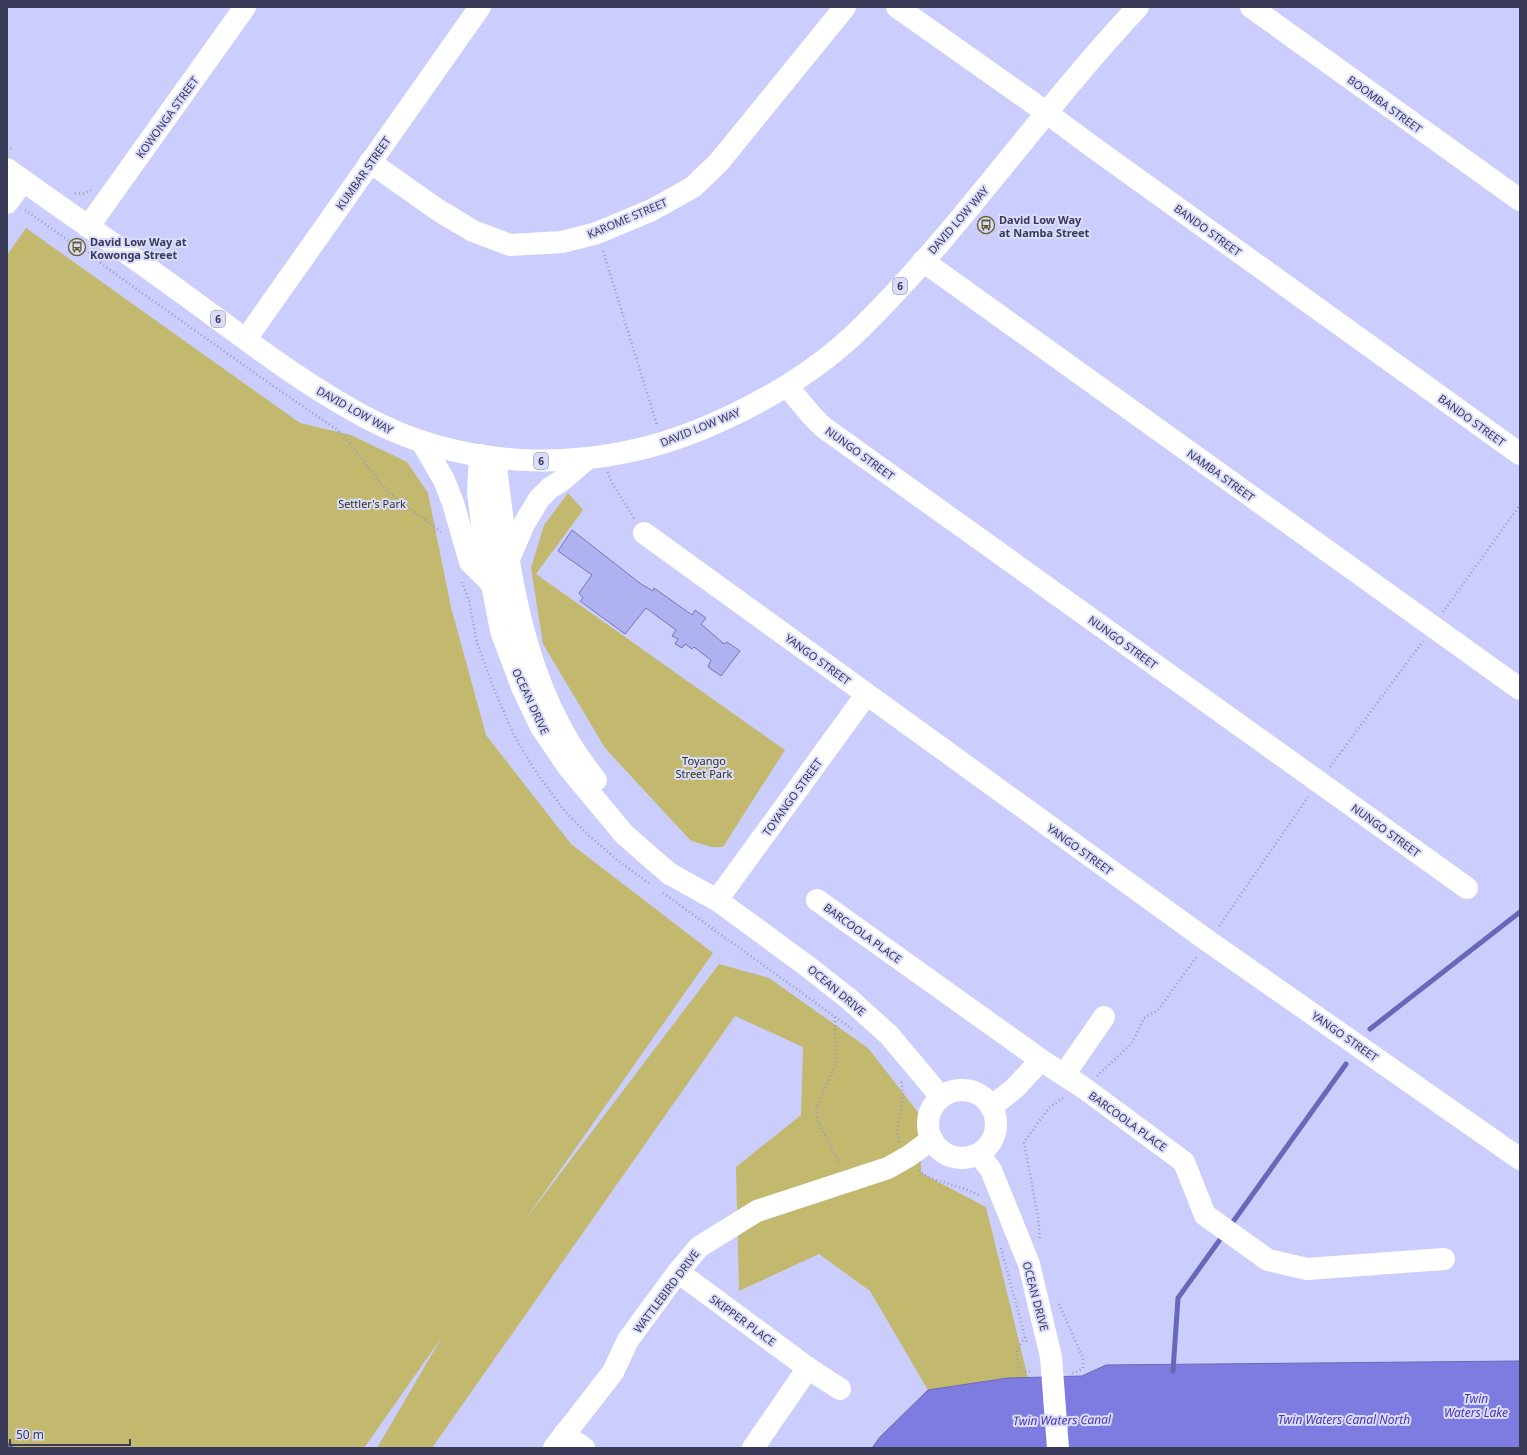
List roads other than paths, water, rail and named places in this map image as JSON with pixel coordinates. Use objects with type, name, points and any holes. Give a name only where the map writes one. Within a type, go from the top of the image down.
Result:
[{"type":"street","name":"KOWONGA STREET","points":[[88,227],[245,7]]},
{"type":"street","name":"KUMBAR STREET","points":[[246,339],[480,7]]},
{"type":"street","name":"KAROME STREET","points":[[370,162],[438,210],[473,231],[510,245],[562,242],[597,233],[652,210],[693,187],[719,162],[845,7]]},
{"type":"street","name":"BANDO STREET","points":[[897,7],[1047,113],[1520,454]]},
{"type":"street","name":"DAVID LOW WAY","points":[[15,175],[159,275],[317,389],[388,429],[422,442],[487,457],[528,462],[556,462],[594,458],[664,443],[727,418],[787,386],[812,370],[838,349],[863,326],[966,213],[1047,113],[1138,7]]},
{"type":"street","name":"BOOMBA STREET","points":[[1250,7],[1520,200]]},
{"type":"street","points":[[7,203],[15,175]]},
{"type":"street","name":"NAMBA STREET","points":[[923,261],[1520,689]]},
{"type":"street","name":"NUNGO STREET","points":[[787,386],[823,427],[1467,888]]},
{"type":"street","points":[[422,442],[444,480],[453,503],[470,562],[491,583]]},
{"type":"street","name":"OCEAN DRIVE","points":[[487,457],[527,642],[539,678],[553,711],[568,739],[590,773],[634,824],[655,843],[686,867],[717,900]]},
{"type":"street","name":"OCEAN DRIVE","points":[[487,457],[478,492],[485,547],[501,631],[522,687],[541,727],[569,768],[624,834],[650,857],[670,874],[717,900],[849,999],[889,1035],[942,1097]]},
{"type":"street","points":[[509,560],[524,524],[539,499],[550,488],[594,458]]},
{"type":"street","name":"YANGO STREET","points":[[644,534],[1202,936],[1520,1159]]},
{"type":"street","name":"TOYANGO STREET","points":[[717,900],[866,695]]},
{"type":"street","name":"BARCOOLA PLACE","points":[[817,900],[1184,1162],[1205,1215],[1268,1260],[1307,1269],[1444,1259]]},
{"type":"street","points":[[1064,1075],[1104,1017]]},
{"type":"street","points":[[991,1107],[1015,1088],[1041,1060]]},
{"type":"street","points":[[963,1090],[984,1098],[996,1117],[996,1128],[993,1138],[987,1148],[979,1154],[968,1158],[957,1158],[938,1148],[932,1139],[928,1128],[929,1116],[934,1106],[942,1097],[952,1092],[963,1090]]},
{"type":"street","name":"WATTLEBIRD DRIVE","points":[[559,1441],[613,1372],[628,1340],[678,1272],[699,1247],[757,1211],[888,1168],[909,1156],[932,1139]]},
{"type":"street","name":"OCEAN DRIVE","points":[[979,1154],[991,1170],[1029,1264],[1051,1357],[1058,1448]]},
{"type":"street","name":"SKIPPER PLACE","points":[[678,1272],[808,1368],[840,1389]]},
{"type":"street","points":[[757,1442],[808,1368]]},
{"type":"street","points":[[559,1441],[584,1448]]},
{"type":"water","name":"Twin Waters Lake","points":[[1520,1361],[1520,1448],[872,1448],[880,1437],[928,1390],[1008,1378],[1082,1376],[1106,1365]]},
{"type":"waterway","points":[[1370,1029],[1520,912]]},
{"type":"waterway","points":[[1230,1226],[1346,1064]]},
{"type":"waterway","points":[[1173,1371],[1178,1298],[1224,1234]]},
{"type":"waterway","points":[[7,1445],[11,1448]]},
{"type":"place","name":"David Low Way at Namba Street","points":[[986,225]]},
{"type":"place","name":"David Low Way at Kowonga Street","points":[[77,247]]},
{"type":"park label","name":"Settler's Park","points":[[372,503]]},
{"type":"park label","name":"Toyango Street Park","points":[[704,766]]},
{"type":"water label","name":"Twin Waters Canal North","points":[[1344,1419]]},
{"type":"water label","name":"Twin Waters Canal","points":[[1062,1420]]}]
